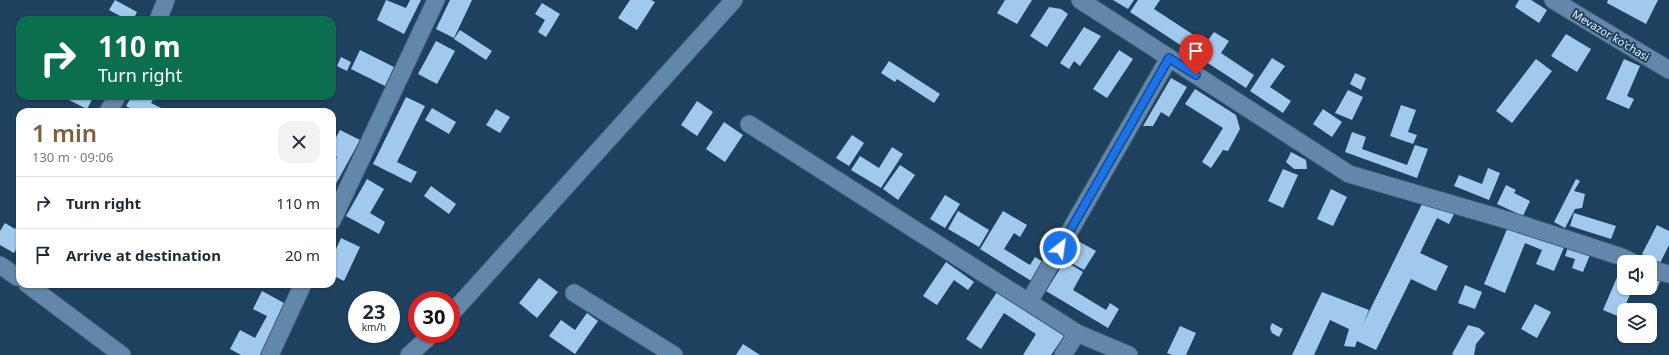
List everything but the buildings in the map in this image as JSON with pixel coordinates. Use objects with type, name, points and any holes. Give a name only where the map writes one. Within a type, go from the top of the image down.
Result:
[{"type":"street","points":[[160,16],[166,0]]},
{"type":"street","points":[[336,212],[436,0]]},
{"type":"street","points":[[460,304],[734,0]]},
{"type":"street","points":[[1080,0],[1349,174],[1517,223],[1617,255]]},
{"type":"street","name":"Mevazor ko'chasi","points":[[1556,1],[1669,70]]},
{"type":"street","points":[[1029,302],[1169,58]]},
{"type":"street","points":[[749,124],[1077,333],[1129,355]]},
{"type":"street","points":[[0,265],[16,275]]},
{"type":"street","points":[[1657,271],[1669,274]]},
{"type":"street","points":[[34,288],[122,355]]},
{"type":"street","points":[[270,355],[301,288]]},
{"type":"street","points":[[574,293],[674,355]]},
{"type":"street","points":[[1062,355],[1077,333]]},
{"type":"street","points":[[409,355],[422,343]]},
{"type":"route","points":[[1060,248],[1169,58],[1196,75]]}]
